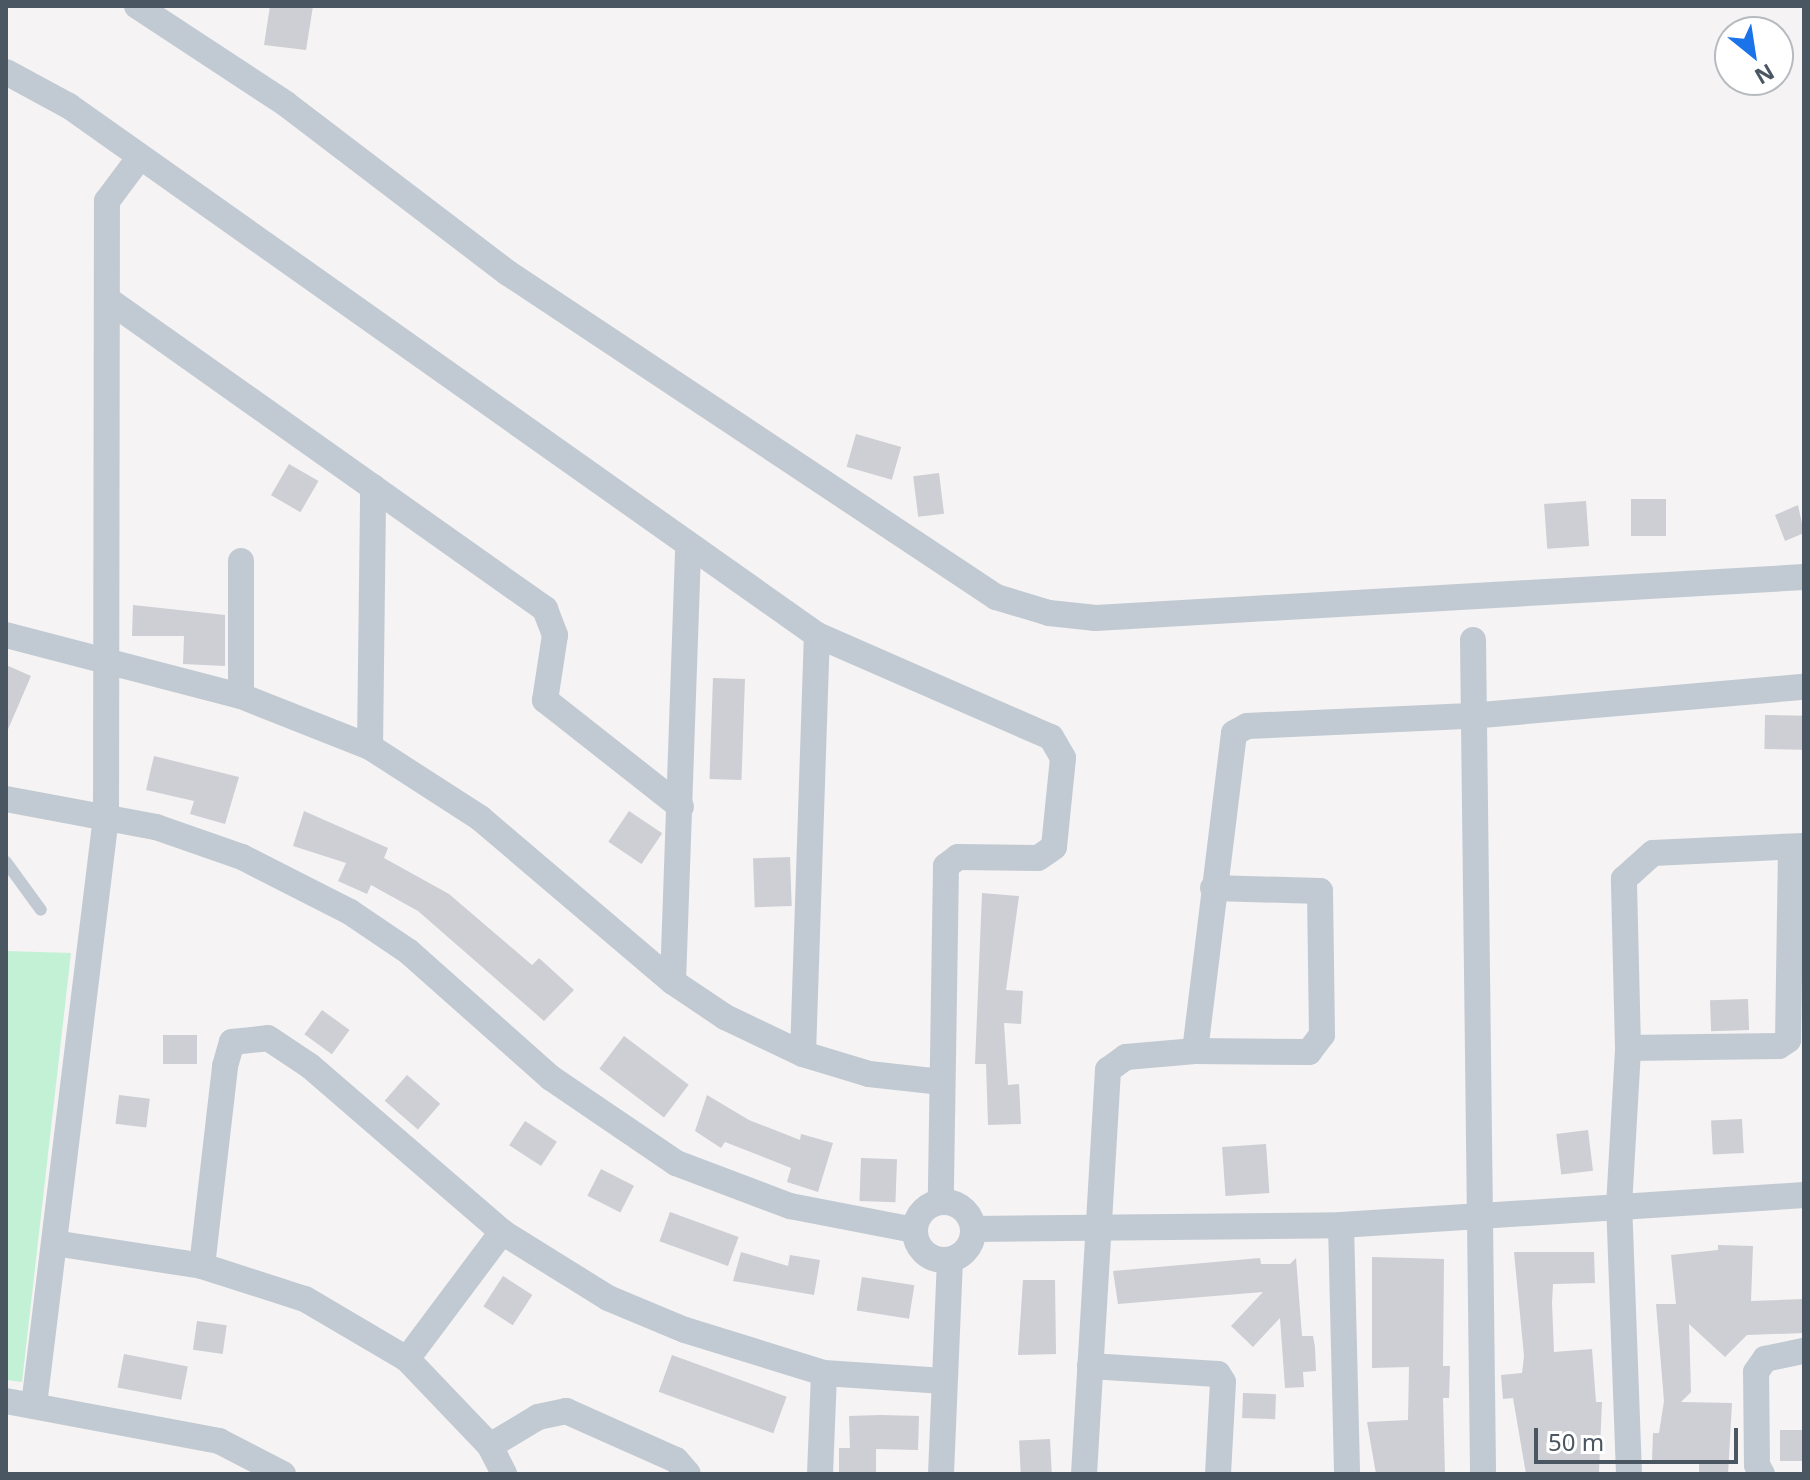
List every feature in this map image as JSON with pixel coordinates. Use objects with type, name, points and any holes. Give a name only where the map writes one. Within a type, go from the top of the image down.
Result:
[{"type":"street","points":[[137,6],[286,104],[508,273],[996,597],[1049,613],[1096,618],[1804,577]]},
{"type":"street","points":[[6,72],[69,106],[817,635],[969,705],[1026,723],[1051,737],[1063,758],[1054,847],[1038,858],[958,857],[946,866],[941,1201]]},
{"type":"street","points":[[34,1405],[106,817],[107,201],[139,158]]},
{"type":"street","points":[[107,299],[545,609],[555,635],[545,700],[681,807]]},
{"type":"street","points":[[370,747],[373,487]]},
{"type":"street","points":[[673,982],[688,544]]},
{"type":"street","points":[[241,561],[241,696]]},
{"type":"street","points":[[6,635],[241,696],[370,747],[480,818],[673,982],[725,1017],[803,1054],[869,1074],[942,1082]]},
{"type":"street","points":[[803,1054],[817,635]]},
{"type":"street","points":[[1473,640],[1470,716],[1483,1474]]},
{"type":"street","points":[[1195,1051],[1234,733],[1247,726],[1470,716],[1804,687]]},
{"type":"street","points":[[6,799],[156,827],[242,857],[350,912],[409,952],[551,1078],[676,1163],[790,1206],[913,1230]]},
{"type":"street","points":[[1628,1048],[1779,1046],[1788,1040],[1798,847],[1653,853],[1636,862],[1624,879],[1628,1048],[1619,1206],[1629,1474]]},
{"type":"street","points":[[1084,1474],[1101,1231],[1108,1070],[1126,1057],[1195,1051],[1309,1052],[1322,1035],[1320,891],[1213,888]]},
{"type":"street","points":[[202,1266],[225,1066],[232,1042],[249,1037],[268,1038],[310,1066],[502,1232],[608,1298],[685,1330],[824,1373],[944,1381]]},
{"type":"street","points":[[975,1229],[1101,1231],[1341,1225],[1804,1195]]},
{"type":"street","points":[[941,1201],[958,1204],[975,1229],[968,1249],[950,1260],[933,1259],[919,1248],[913,1230],[922,1210],[941,1201]]},
{"type":"street","points":[[1341,1225],[1347,1474]]},
{"type":"street","points":[[407,1359],[502,1232]]},
{"type":"street","points":[[54,1243],[202,1266],[305,1299],[407,1359],[490,1446],[504,1474]]},
{"type":"street","points":[[941,1474],[950,1260]]},
{"type":"street","points":[[1762,1474],[1757,1465],[1756,1372],[1765,1359],[1804,1351]]},
{"type":"street","points":[[1090,1366],[1218,1374],[1223,1382],[1218,1474]]},
{"type":"street","points":[[820,1474],[824,1373]]},
{"type":"street","points":[[6,1401],[219,1441],[283,1474]]},
{"type":"street","points":[[490,1446],[538,1417],[566,1411],[676,1460],[688,1474]]},
{"type":"lane","points":[[6,862],[41,910]]},
{"type":"green space","points":[[6,951],[71,953],[22,1382],[6,1380]]},
{"type":"building","points":[[270,6],[313,6],[306,50],[264,45]]},
{"type":"building","points":[[856,434],[901,447],[892,480],[847,467]]},
{"type":"building","points":[[289,464],[318,481],[300,512],[271,495]]},
{"type":"building","points":[[939,473],[944,514],[918,517],[913,476]]},
{"type":"building","points":[[1631,499],[1666,499],[1666,536],[1631,536]]},
{"type":"building","points":[[1586,501],[1589,546],[1547,549],[1544,504]]},
{"type":"building","points":[[1798,505],[1804,533],[1785,541],[1775,515]]},
{"type":"building","points":[[133,605],[225,615],[225,666],[183,664],[184,636],[132,636]]},
{"type":"building","points":[[6,665],[31,676],[6,734]]},
{"type":"building","points":[[713,678],[745,679],[741,780],[709,779]]},
{"type":"building","points":[[1765,715],[1804,716],[1803,750],[1764,749]]},
{"type":"building","points":[[154,756],[239,777],[225,824],[190,814],[194,801],[146,790]]},
{"type":"building","points":[[304,811],[388,848],[384,858],[449,894],[532,965],[539,958],[574,990],[544,1021],[418,911],[371,885],[367,894],[338,881],[346,863],[293,846]]},
{"type":"building","points":[[629,811],[662,833],[641,864],[608,842]]},
{"type":"building","points":[[790,857],[792,906],[755,907],[753,858]]},
{"type":"building","points":[[982,893],[1019,896],[1006,990],[1023,991],[1021,1024],[1004,1023],[1008,1085],[1019,1084],[1021,1124],[988,1125],[986,1064],[975,1064]]},
{"type":"building","points":[[1748,999],[1749,1030],[1711,1031],[1710,1000]]},
{"type":"building","points":[[322,1010],[350,1030],[332,1054],[304,1034]]},
{"type":"building","points":[[163,1035],[197,1035],[197,1064],[163,1064]]},
{"type":"building","points":[[624,1036],[689,1085],[664,1117],[599,1069]]},
{"type":"building","points":[[407,1075],[440,1104],[418,1130],[385,1101]]},
{"type":"building","points":[[119,1095],[150,1099],[146,1128],[115,1124]]},
{"type":"building","points":[[707,1095],[749,1120],[800,1140],[801,1134],[833,1143],[818,1192],[787,1182],[791,1168],[725,1142],[721,1148],[695,1131]]},
{"type":"building","points":[[1742,1119],[1744,1153],[1713,1155],[1711,1121]]},
{"type":"building","points":[[525,1121],[557,1142],[541,1166],[509,1145]]},
{"type":"building","points":[[1588,1130],[1593,1171],[1561,1175],[1556,1134]]},
{"type":"building","points":[[1266,1144],[1269,1193],[1226,1196],[1222,1147]]},
{"type":"building","points":[[861,1158],[897,1159],[895,1202],[859,1201]]},
{"type":"building","points":[[601,1169],[634,1186],[620,1213],[587,1196]]},
{"type":"building","points":[[670,1212],[739,1237],[728,1266],[659,1241]]},
{"type":"building","points":[[1718,1245],[1753,1246],[1751,1301],[1803,1299],[1804,1333],[1747,1335],[1725,1357],[1689,1324],[1691,1392],[1681,1402],[1732,1403],[1728,1474],[1699,1474],[1699,1462],[1652,1461],[1653,1433],[1659,1433],[1664,1401],[1656,1304],[1676,1304],[1671,1255],[1718,1250]]},
{"type":"building","points":[[741,1252],[788,1266],[790,1255],[820,1260],[814,1295],[733,1281]]},
{"type":"building","points":[[1514,1252],[1594,1252],[1595,1283],[1553,1284],[1552,1303],[1554,1352],[1592,1349],[1596,1402],[1602,1402],[1599,1472],[1526,1474],[1513,1398],[1503,1399],[1501,1375],[1522,1373],[1524,1356]]},
{"type":"building","points":[[1372,1257],[1444,1259],[1443,1366],[1450,1366],[1449,1398],[1443,1398],[1445,1474],[1376,1474],[1367,1422],[1408,1420],[1409,1367],[1372,1368]]},
{"type":"building","points":[[1260,1258],[1261,1264],[1290,1264],[1296,1258],[1302,1336],[1313,1336],[1315,1347],[1316,1371],[1303,1372],[1304,1387],[1285,1388],[1280,1318],[1253,1347],[1231,1326],[1263,1292],[1118,1304],[1113,1271]]},
{"type":"building","points":[[503,1276],[532,1295],[513,1325],[483,1306]]},
{"type":"building","points":[[862,1277],[914,1285],[909,1319],[857,1311]]},
{"type":"building","points":[[1023,1280],[1055,1280],[1056,1354],[1018,1355]]},
{"type":"building","points":[[197,1321],[227,1325],[223,1354],[193,1350]]},
{"type":"building","points":[[124,1354],[188,1366],[181,1400],[118,1387]]},
{"type":"building","points":[[672,1355],[787,1397],[773,1433],[659,1392]]},
{"type":"building","points":[[1243,1393],[1276,1394],[1275,1419],[1242,1418]]},
{"type":"building","points":[[849,1416],[919,1416],[918,1450],[876,1449],[876,1474],[839,1474],[839,1448],[850,1448]]},
{"type":"building","points":[[1780,1430],[1804,1430],[1804,1461],[1780,1461]]},
{"type":"building","points":[[1050,1439],[1052,1472],[1021,1474],[1019,1441]]}]
